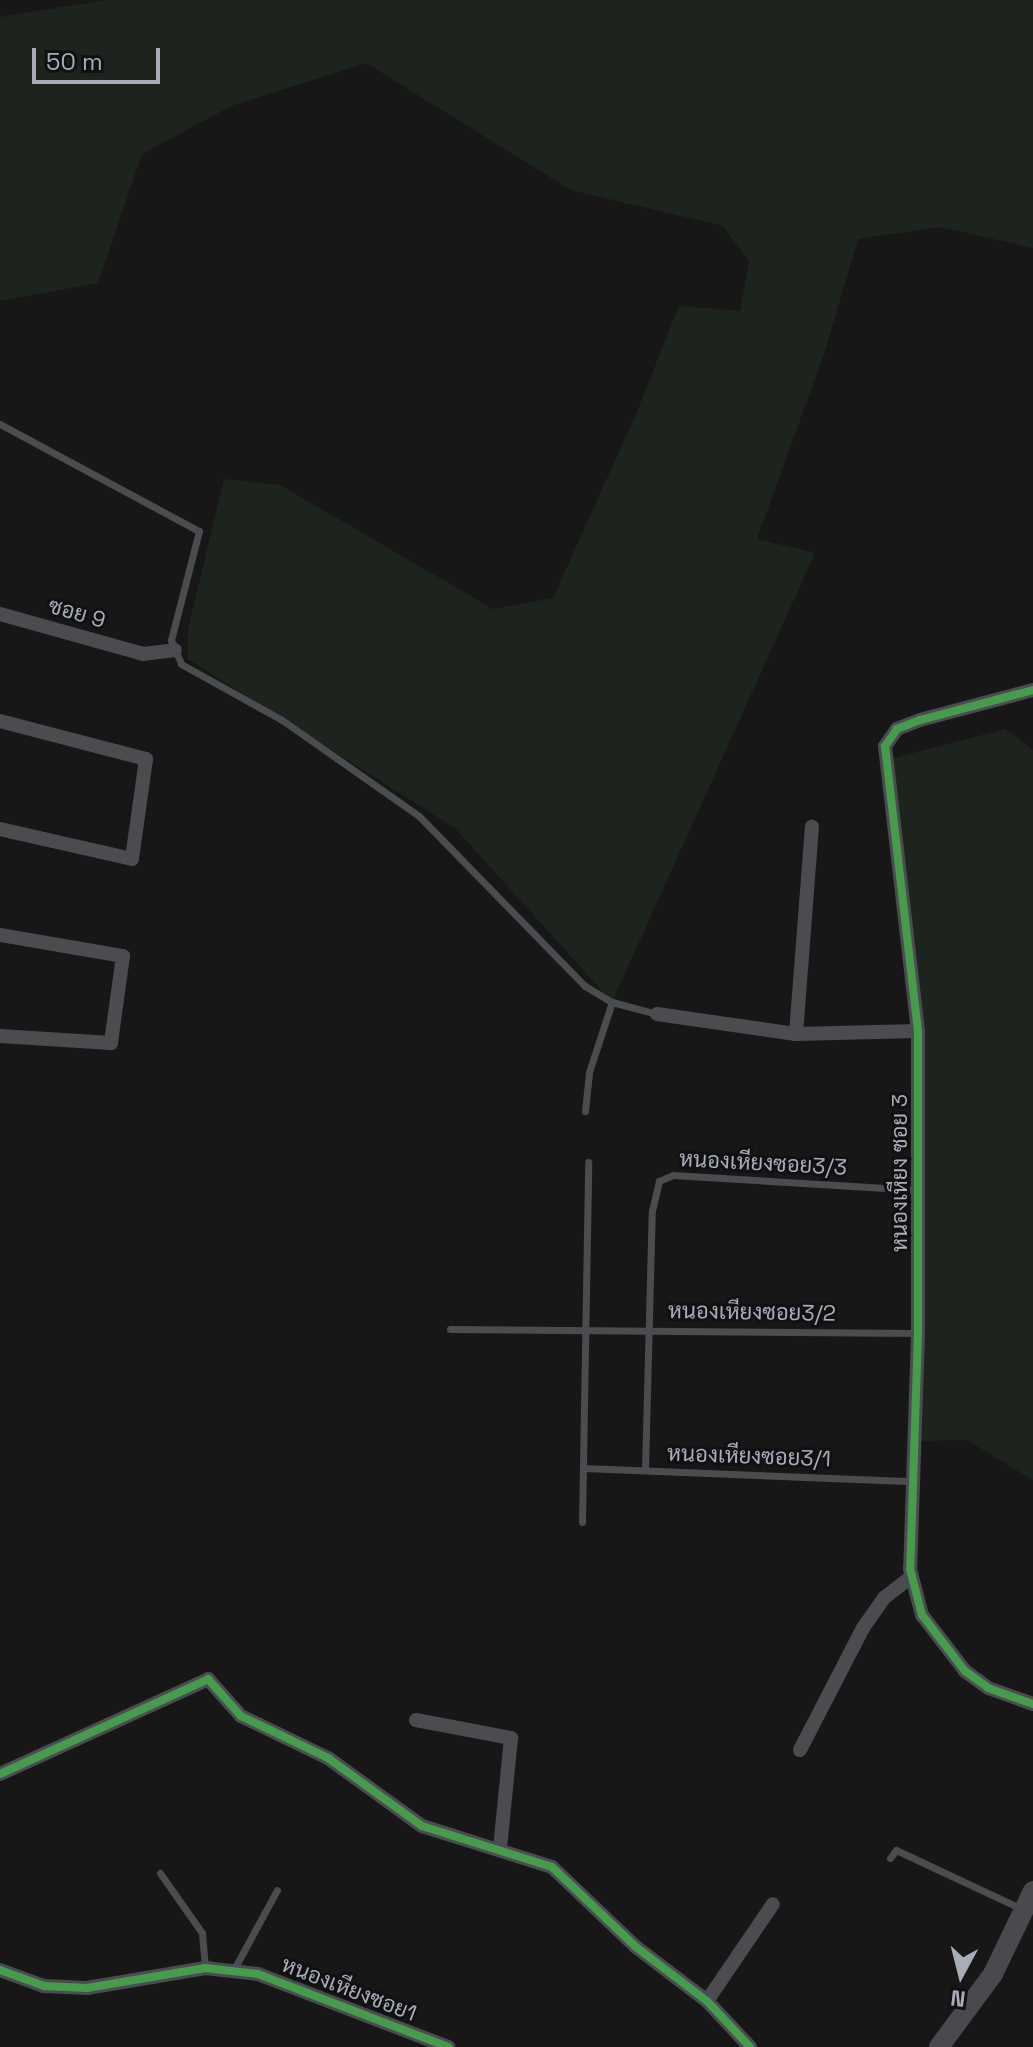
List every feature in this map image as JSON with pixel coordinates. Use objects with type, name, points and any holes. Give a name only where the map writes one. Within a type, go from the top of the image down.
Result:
[{"type":"main road","points":[[939,2047],[993,1974],[1031,1898]]},
{"type":"street","name":"ซอย 9","points":[[0,614],[143,654],[175,650]]},
{"type":"street","name":"หนองเหียง ซอย 3","points":[[1033,690],[920,720],[897,729],[885,746],[918,1031],[918,1333],[911,1577],[922,1615],[965,1671],[988,1688],[1033,1704]]},
{"type":"street","points":[[0,721],[146,759],[132,859],[0,829]]},
{"type":"street","points":[[796,1034],[812,827]]},
{"type":"street","points":[[0,935],[123,956],[111,1043],[0,1036]]},
{"type":"street","points":[[657,1014],[796,1034],[918,1031]]},
{"type":"street","points":[[800,1750],[863,1628],[884,1598],[911,1577]]},
{"type":"street","points":[[0,1774],[208,1679],[241,1716],[328,1758],[422,1826],[458,1842],[500,1849],[552,1867],[636,1947],[707,2001],[750,2047]]},
{"type":"street","points":[[416,1720],[511,1738],[500,1849]]},
{"type":"street","points":[[707,2001],[773,1904]]},
{"type":"street","name":"หนองเหียงซอย1","points":[[0,1970],[44,1986],[87,1988],[205,1968],[258,1974],[443,2046]]},
{"type":"lane","points":[[0,424],[199,531],[171,640],[181,664],[282,720],[419,816],[585,986],[612,1002],[657,1014]]},
{"type":"lane","points":[[585,1111],[589,1072],[612,1002]]},
{"type":"lane","points":[[582,1522],[588,1162]]},
{"type":"lane","name":"หนองเหียงซอย3/3","points":[[647,1328],[652,1211],[663,1177],[919,1190]]},
{"type":"lane","points":[[645,1470],[647,1328]]},
{"type":"lane","name":"หนองเหียงซอย3/2","points":[[450,1329],[647,1328],[918,1333]]},
{"type":"lane","name":"หนองเหียงซอย3/1","points":[[583,1468],[915,1481]]},
{"type":"lane","points":[[890,1858],[896,1850],[1031,1898]]},
{"type":"lane","points":[[160,1873],[202,1933],[205,1968]]},
{"type":"lane","points":[[233,1971],[277,1890]]},
{"type":"shaded area","points":[[105,0],[1033,0],[1033,248],[940,227],[858,239],[825,351],[757,539],[815,553],[612,1002],[455,828],[188,659],[188,629],[224,479],[280,485],[493,609],[553,598],[636,414],[679,306],[740,311],[749,261],[723,226],[571,190],[366,63],[231,106],[142,154],[98,283],[0,301],[0,17]]},
{"type":"shaded area","points":[[1005,729],[1033,750],[1033,1480],[967,1440],[916,1441],[916,1015],[887,760]]},
{"type":"cycle path","points":[[1033,690],[920,720],[897,729],[885,746],[918,1031],[918,1333],[910,1569],[922,1615],[965,1671],[988,1688],[1033,1704]]},
{"type":"cycle path","points":[[0,1774],[208,1679],[241,1716],[328,1758],[422,1826],[552,1867],[636,1947],[707,2001],[750,2047]]},
{"type":"cycle path","points":[[0,1970],[44,1986],[87,1988],[205,1968],[258,1974],[448,2047]]}]
